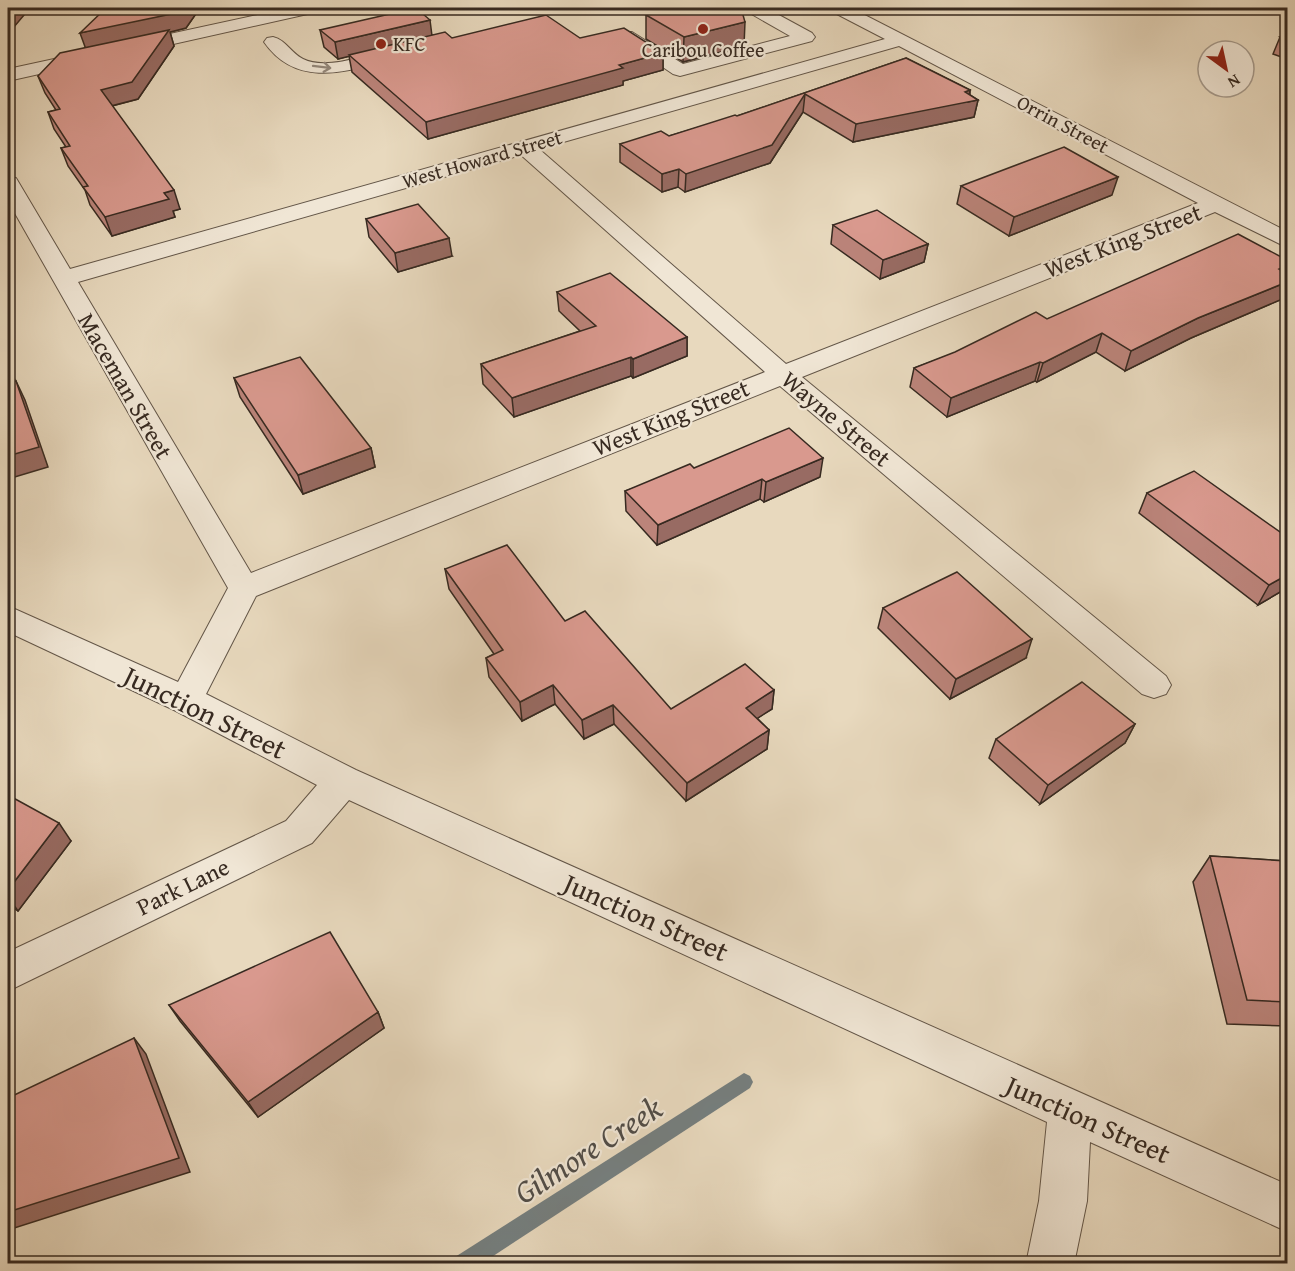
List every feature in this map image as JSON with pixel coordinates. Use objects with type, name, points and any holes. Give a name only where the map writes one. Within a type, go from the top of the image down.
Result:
[{"type":"street","points":[[8,75],[312,8]]},
{"type":"street","points":[[617,31],[680,70],[806,38],[754,8]]},
{"type":"street","name":"Orrin Street","points":[[839,8],[1287,241]]},
{"type":"street","name":"West Howard Street","points":[[62,279],[901,40]]},
{"type":"street","points":[[273,42],[297,64],[331,69],[410,50]]},
{"type":"street","name":"Wayne Street","points":[[523,146],[782,374],[1154,685]]},
{"type":"street","name":"Maceman Street","points":[[8,183],[20,228],[62,279],[244,588]]},
{"type":"street","name":"West King Street","points":[[244,588],[1216,204]]},
{"type":"street","points":[[186,700],[244,588]]},
{"type":"street","name":"Junction Street","points":[[8,618],[186,700],[342,781],[1287,1209]]},
{"type":"street","name":"Park Lane","points":[[8,972],[299,831],[342,781]]},
{"type":"street","points":[[1050,1263],[1063,1202],[1070,1110]]},
{"type":"building","points":[[106,8],[184,8],[181,12],[80,33]]},
{"type":"building","points":[[416,8],[430,20],[335,42],[320,30]]},
{"type":"building","points":[[675,8],[741,8],[745,22],[684,37],[646,15]]},
{"type":"building","points":[[546,15],[580,38],[624,28],[663,53],[619,65],[623,68],[426,122],[349,55],[445,32],[452,38]]},
{"type":"building","points":[[169,30],[132,82],[101,90],[174,190],[164,193],[169,199],[105,217],[83,187],[88,186],[61,148],[70,146],[48,112],[60,109],[38,76],[60,53]]},
{"type":"building","points":[[906,58],[970,90],[965,92],[978,100],[856,124],[805,94],[772,145],[686,174],[679,169],[662,174],[620,144],[661,131],[669,136],[737,116]]},
{"type":"building","points":[[1064,147],[1118,177],[1014,217],[961,186]]},
{"type":"building","points":[[418,204],[449,238],[395,253],[366,219]]},
{"type":"building","points":[[877,210],[928,244],[883,260],[833,225]]},
{"type":"building","points":[[1238,234],[1287,260],[1287,265],[1279,269],[1287,274],[1287,282],[1198,318],[1131,351],[1102,333],[1043,363],[1040,362],[951,398],[914,368],[955,352],[1036,312],[1047,319]]},
{"type":"building","points":[[610,273],[687,337],[633,359],[631,357],[512,398],[481,364],[596,326],[557,292]]},
{"type":"building","points":[[300,357],[371,448],[298,475],[234,378]]},
{"type":"building","points":[[16,381],[39,447],[8,456],[8,383]]},
{"type":"building","points":[[789,428],[823,458],[766,482],[762,479],[658,525],[625,491],[690,464],[694,468]]},
{"type":"building","points":[[1194,471],[1287,537],[1287,575],[1269,585],[1147,493]]},
{"type":"building","points":[[507,545],[565,621],[585,611],[671,709],[745,664],[774,690],[746,708],[769,730],[687,783],[613,705],[582,720],[553,685],[520,702],[486,658],[503,650],[445,569]]},
{"type":"building","points":[[957,572],[1032,639],[956,679],[883,608]]},
{"type":"building","points":[[1082,682],[1135,724],[1048,785],[996,739]]},
{"type":"building","points":[[8,795],[59,823],[8,890]]},
{"type":"building","points":[[1210,856],[1287,861],[1287,1002],[1247,1000]]},
{"type":"building","points":[[330,932],[378,1012],[248,1102],[169,1005]]},
{"type":"building","points":[[134,1038],[179,1158],[8,1212],[8,1098]]},
{"type":"waterway","name":"Gilmore Creek","points":[[462,1264],[744,1082]]},
{"type":"place","name":"Caribou Coffee","points":[[703,29]]},
{"type":"place","name":"KFC","points":[[381,44]]}]
